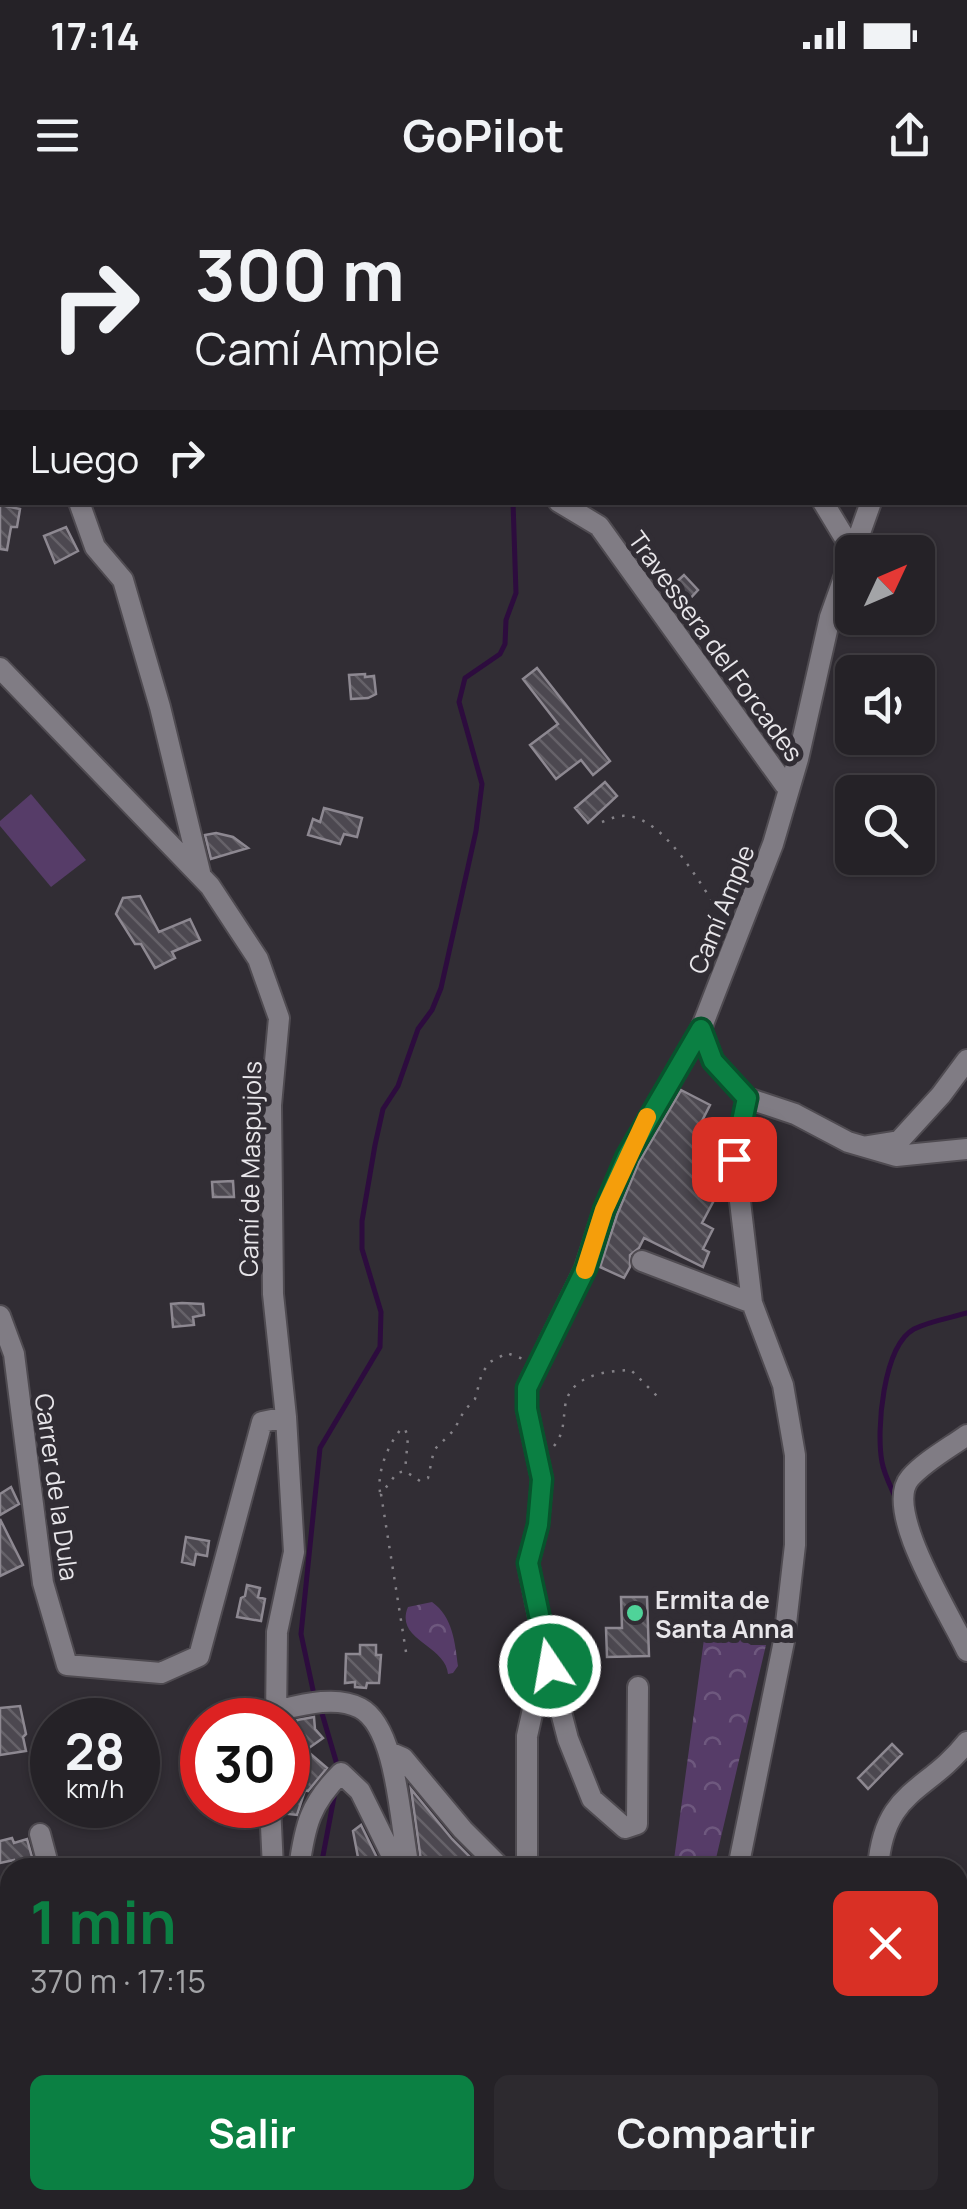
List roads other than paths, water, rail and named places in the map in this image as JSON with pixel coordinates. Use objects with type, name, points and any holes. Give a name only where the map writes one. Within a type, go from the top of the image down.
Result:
[{"type":"street","points":[[81,505],[95,548],[123,580],[160,706],[200,874]]},
{"type":"street","name":"Travessera del Forcades","points":[[564,505],[599,526],[785,785]]},
{"type":"street","points":[[825,505],[843,535]]},
{"type":"street","name":"Camí Ample","points":[[858,535],[870,505]]},
{"type":"street","name":"Camí Ample","points":[[638,1687],[636,1824],[625,1828],[592,1799],[568,1738],[550,1666],[528,1563],[538,1525],[542,1479],[527,1409],[527,1388],[586,1268],[604,1210],[627,1156],[701,1029],[774,844],[835,602]]},
{"type":"street","name":"Camí de Maspujols","points":[[0,668],[200,874],[258,959],[279,1018],[271,1105],[274,1294],[294,1552],[277,1632],[276,1698]]},
{"type":"street","points":[[701,1029],[713,1061],[747,1098],[795,1114],[848,1142],[896,1156],[967,1150]]},
{"type":"street","points":[[866,1146],[899,1140],[941,1096],[967,1060]]},
{"type":"street","points":[[740,1858],[784,1642],[795,1545],[795,1455],[782,1385],[752,1303],[734,1159],[747,1098]]},
{"type":"street","points":[[642,1261],[752,1303]]},
{"type":"street","name":"Carrer de la Dula","points":[[0,1316],[14,1354],[43,1584],[67,1665],[161,1673],[199,1656],[262,1422],[286,1417]]},
{"type":"street","points":[[967,1435],[910,1478],[902,1492],[904,1514],[924,1566],[967,1651]]},
{"type":"street","points":[[527,1858],[527,1736],[534,1705],[550,1666]]},
{"type":"street","points":[[310,1704],[336,1702],[360,1708],[380,1725],[389,1752],[407,1858]]},
{"type":"street","points":[[880,1858],[884,1829],[903,1797],[967,1742]]},
{"type":"street","points":[[389,1752],[403,1758],[491,1858]]},
{"type":"street","points":[[300,1858],[304,1830],[314,1803],[341,1773],[360,1791],[393,1858]]},
{"type":"street","points":[[271,1828],[273,1858]]},
{"type":"street","points":[[40,1834],[46,1858]]},
{"type":"waterway","points":[[313,1690],[301,1634],[320,1448],[380,1347],[381,1312],[362,1249],[362,1221],[383,1109],[398,1086],[418,1029],[441,988],[476,831],[482,784],[459,702],[465,678],[500,654],[505,644],[506,620],[516,593],[513,505]]},
{"type":"waterway","points":[[896,1499],[880,1448],[884,1390],[895,1353],[903,1338],[914,1329],[967,1313]]},
{"type":"waterway","points":[[321,1710],[338,1768]]},
{"type":"waterway","points":[[323,1858],[335,1792]]},
{"type":"place","name":"Ermita de Santa Anna","points":[[635,1613]]}]
